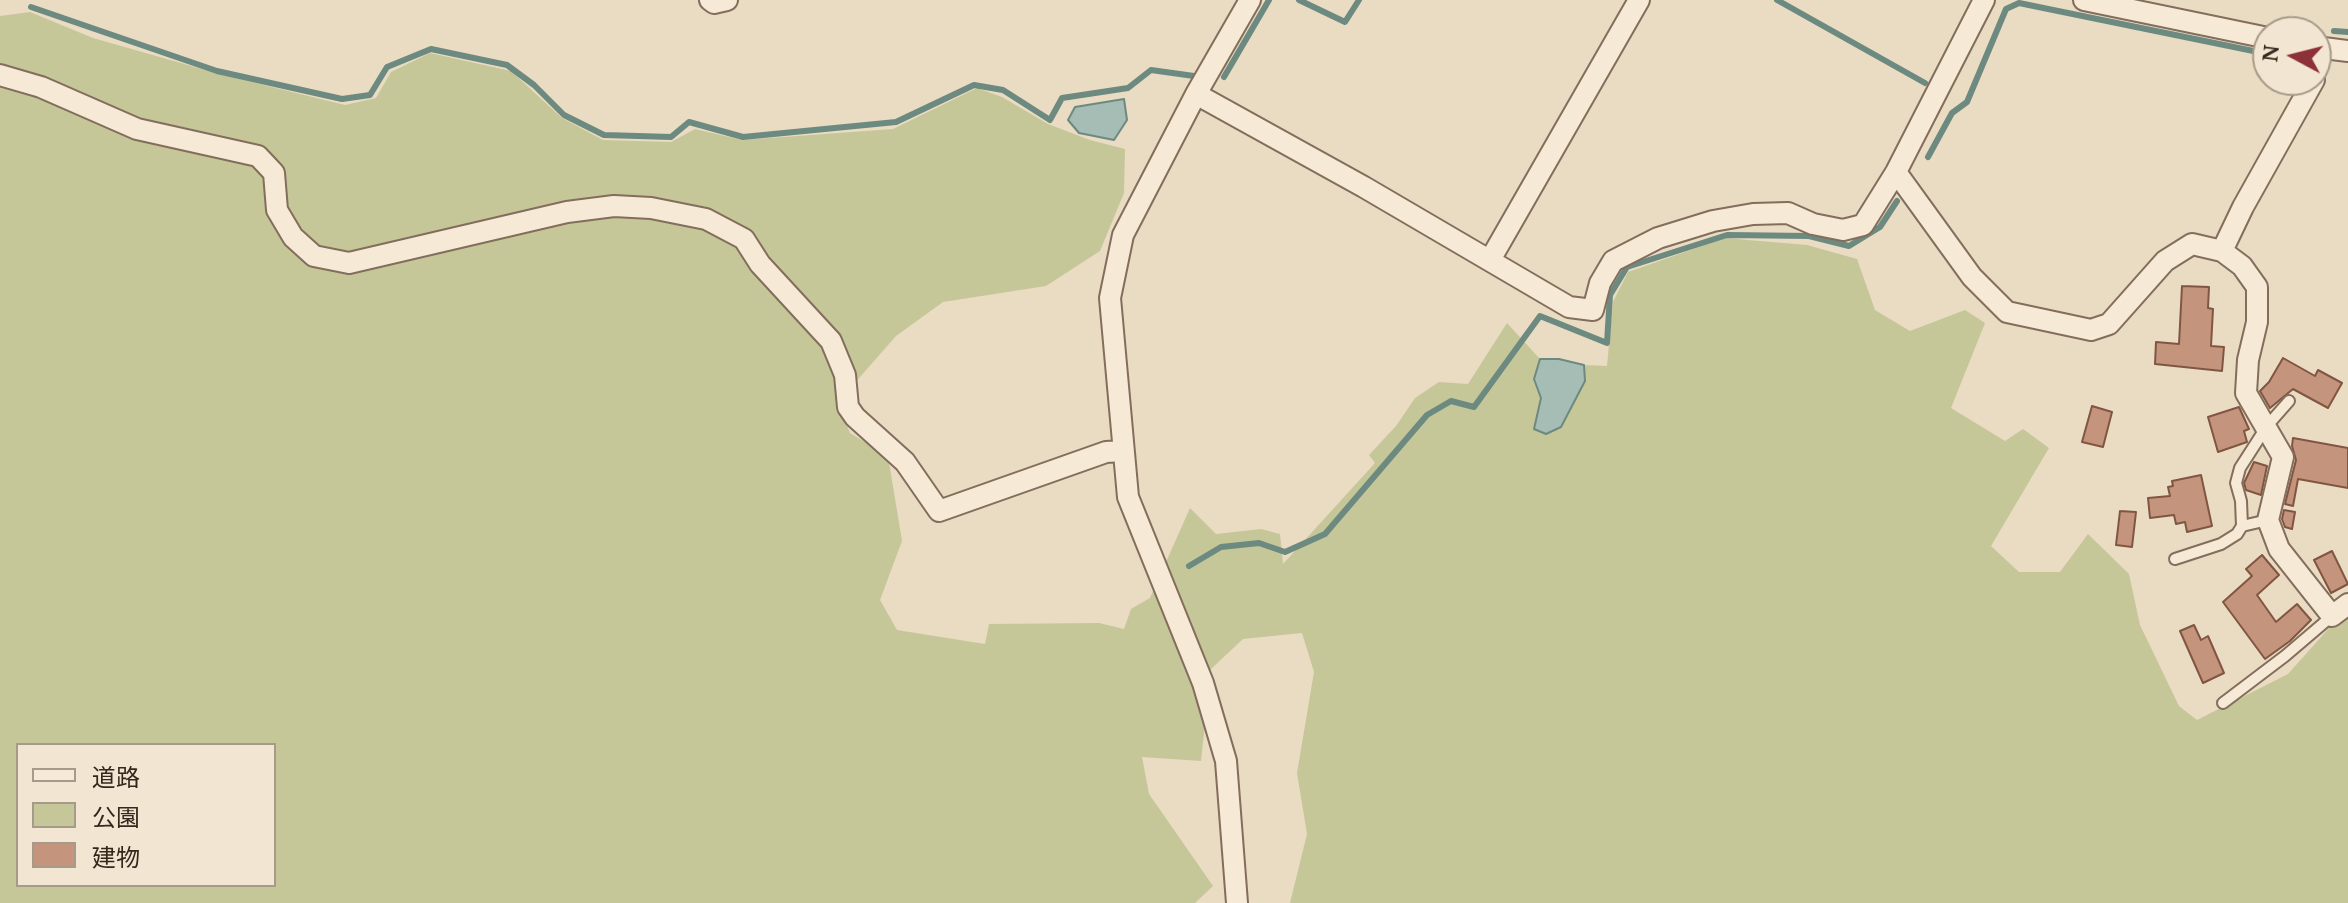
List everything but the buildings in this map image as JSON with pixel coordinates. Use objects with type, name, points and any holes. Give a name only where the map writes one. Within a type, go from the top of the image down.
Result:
[{"type":"street","points":[[710,0],[714,3],[727,0]]},
{"type":"street","points":[[1237,903],[1226,761],[1203,683],[1128,497],[1110,298],[1123,235],[1196,94],[1250,0]]},
{"type":"street","points":[[1490,260],[1639,0]]},
{"type":"street","points":[[1196,94],[1569,307],[1593,310],[1600,283],[1613,261],[1658,238],[1713,221],[1753,214],[1788,213],[1813,224],[1843,230],[1863,225],[1896,172],[1984,0]]},
{"type":"street","points":[[2084,0],[2252,35]]},
{"type":"street","points":[[0,75],[41,87],[137,129],[258,156],[274,173],[277,210],[293,237],[314,256],[349,263],[567,212],[614,206],[651,208],[706,219],[744,239],[760,264],[831,341],[845,375],[848,407],[905,462],[939,511],[1106,452],[1122,451]]},
{"type":"street","points":[[2222,251],[2243,207],[2306,96]]},
{"type":"street","points":[[1896,172],[1972,277],[2007,312],[2091,330],[2109,324],[2165,261],[2192,244],[2222,251],[2242,266],[2257,287],[2257,322],[2248,360],[2246,393],[2283,457],[2268,520],[2279,549],[2340,610]]},
{"type":"lane","points":[[2175,559],[2221,544],[2237,534],[2242,526],[2241,501],[2236,483],[2240,468],[2267,426],[2289,401]]},
{"type":"lane","points":[[2242,526],[2268,520]]},
{"type":"lane","points":[[2223,703],[2340,610]]},
{"type":"green space","points":[[30,12],[93,38],[345,105],[376,98],[391,72],[430,53],[511,71],[562,118],[603,140],[671,142],[695,129],[742,140],[893,129],[977,88],[1002,97],[1048,124],[1125,149],[1124,193],[1100,251],[1046,286],[943,302],[896,336],[838,402],[850,433],[888,456],[902,541],[880,600],[897,630],[985,644],[989,624],[1099,623],[1124,629],[1131,609],[1150,598],[1190,508],[1216,534],[1261,529],[1280,534],[1283,564],[1375,463],[1369,455],[1396,426],[1415,398],[1439,382],[1468,384],[1507,323],[1540,359],[1534,379],[1541,398],[1534,428],[1546,434],[1561,427],[1584,381],[1584,365],[1607,366],[1613,302],[1628,272],[1725,238],[1807,245],[1857,259],[1875,310],[1910,331],[1965,310],[1985,323],[1951,408],[2005,441],[2023,429],[2049,448],[1991,546],[2019,572],[2060,572],[2088,534],[2129,574],[2140,625],[2179,706],[2197,720],[2288,674],[2338,618],[2348,615],[2348,903],[1290,903],[1307,834],[1297,773],[1314,672],[1302,633],[1243,639],[1211,669],[1201,761],[1142,757],[1149,794],[1213,886],[1195,903],[0,903],[0,16]]},
{"type":"shaded area","points":[[1124,99],[1127,120],[1114,140],[1079,133],[1068,120],[1075,107]]},
{"type":"shaded area","points":[[1540,359],[1559,359],[1584,365],[1585,381],[1561,427],[1546,434],[1534,429],[1541,398],[1534,379]]},
{"type":"waterway","points":[[1224,77],[1269,0]]},
{"type":"waterway","points":[[1299,0],[1345,22],[1359,0]]},
{"type":"waterway","points":[[1777,0],[1925,83]]},
{"type":"waterway","points":[[1928,157],[1952,113],[1967,102],[2006,9],[2019,3],[2252,51]]},
{"type":"waterway","points":[[31,7],[217,71],[342,99],[370,95],[387,67],[431,49],[507,65],[534,85],[564,115],[604,135],[671,137],[689,122],[743,137],[896,122],[974,85],[1003,90],[1050,120],[1062,98],[1128,88],[1151,70],[1194,76]]},
{"type":"waterway","points":[[2334,31],[2348,32]]},
{"type":"waterway","points":[[1189,566],[1221,547],[1259,543],[1285,552],[1325,534],[1427,415],[1451,401],[1474,407],[1540,316],[1607,343],[1610,295],[1627,267],[1727,235],[1809,236],[1849,246],[1880,227],[1897,201]]}]
